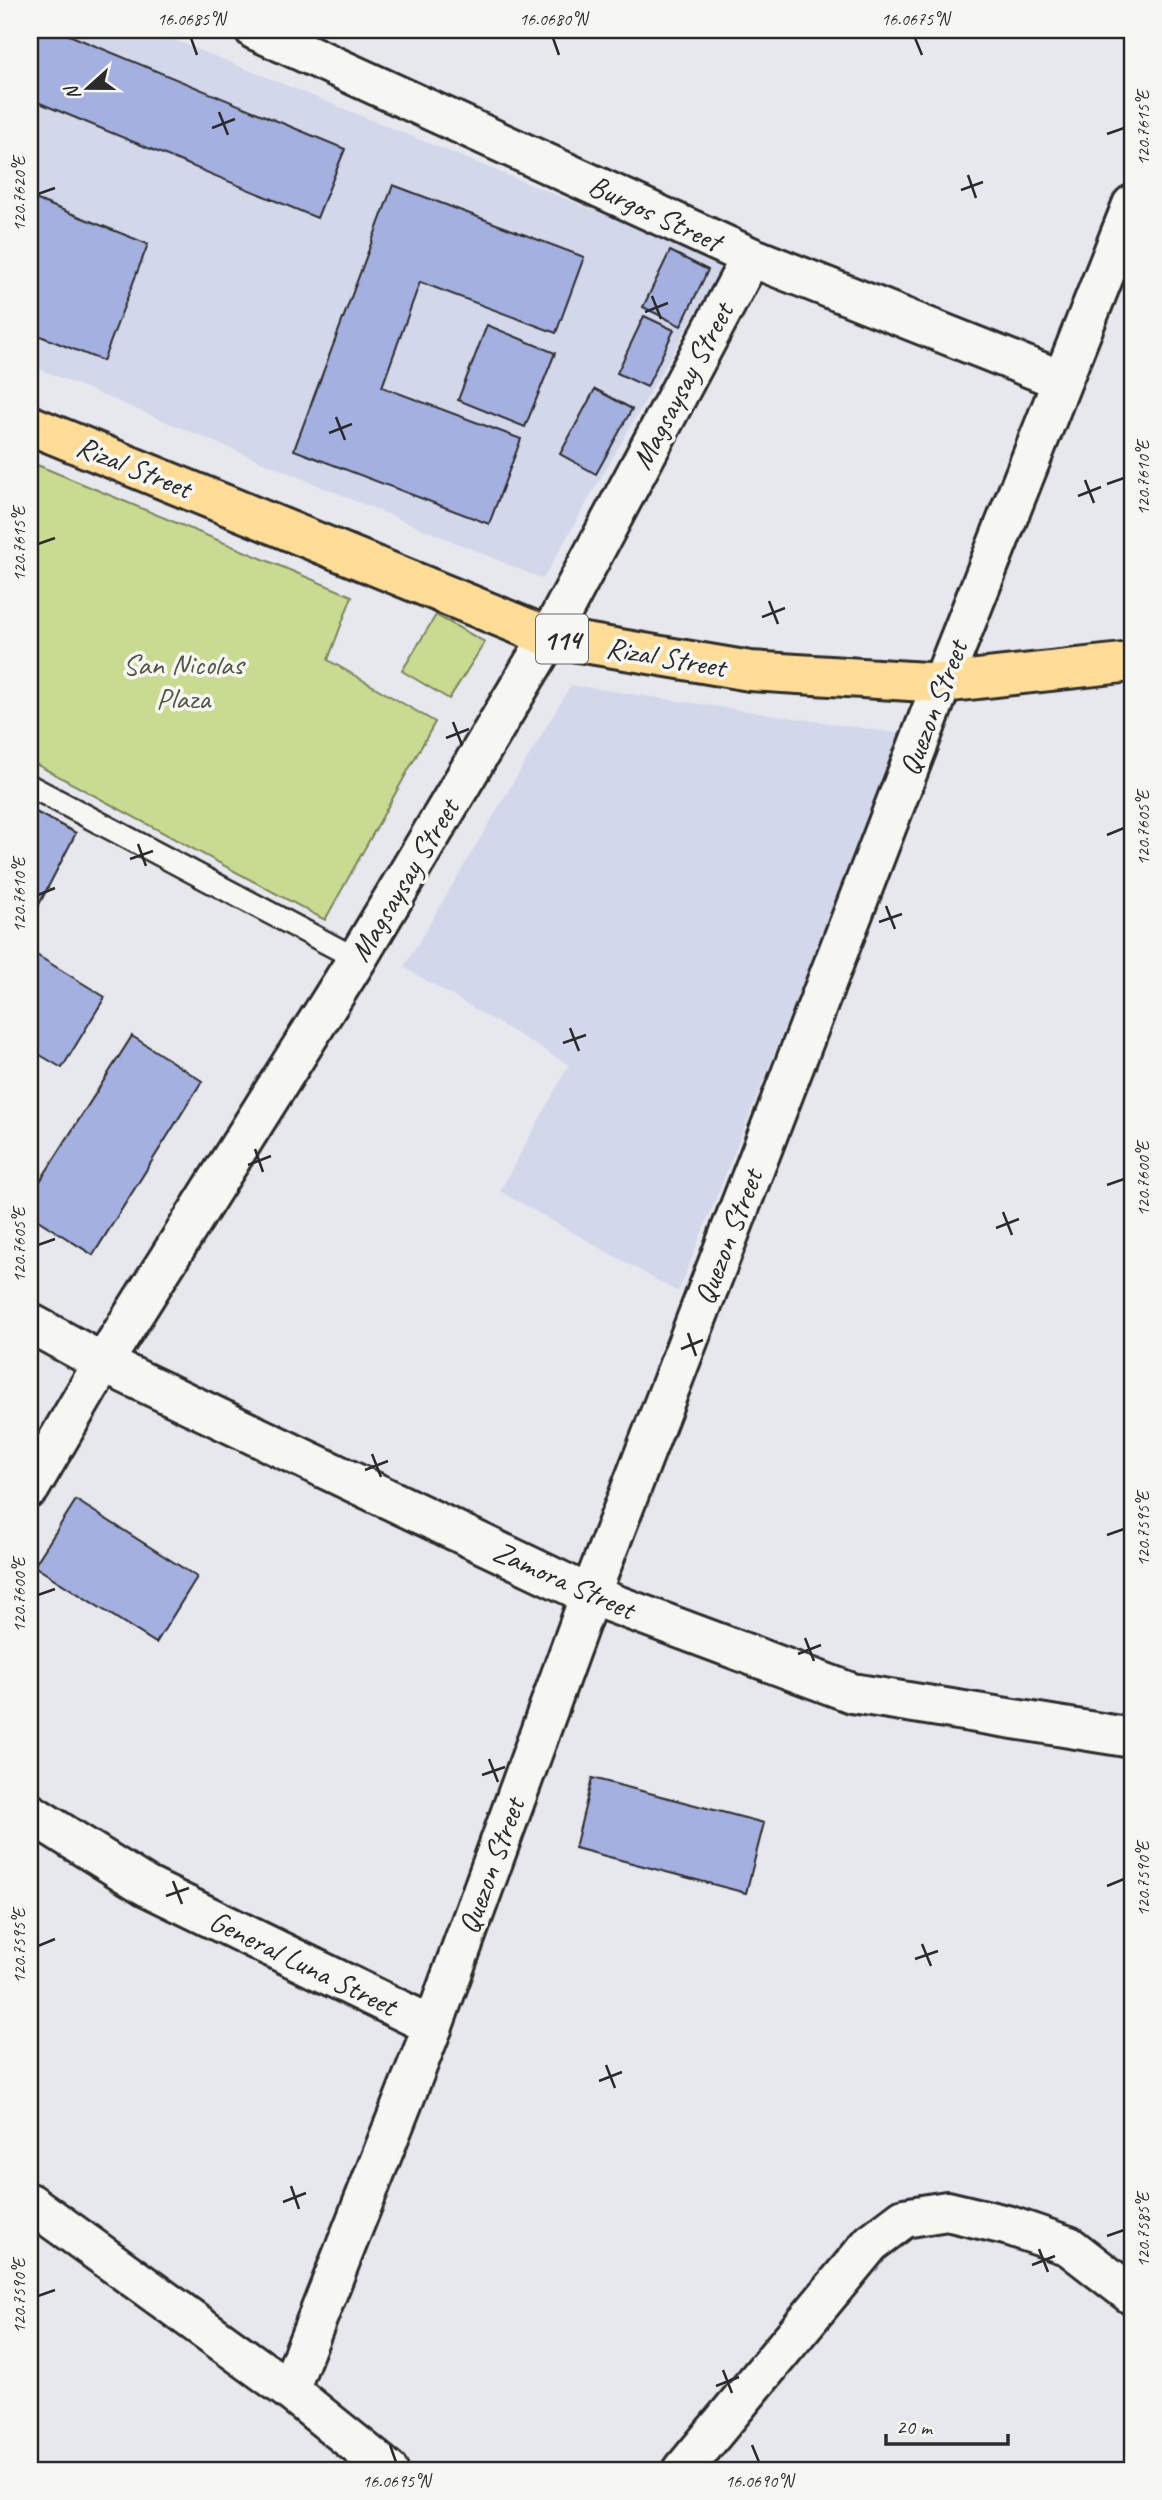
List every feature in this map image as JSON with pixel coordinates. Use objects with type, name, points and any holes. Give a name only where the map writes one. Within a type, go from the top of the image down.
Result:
[{"type":"main road","name":"Rizal Street","points":[[30,425],[549,636],[750,671],[942,683],[1132,662]]},
{"type":"street","name":"Burgos Street","points":[[254,30],[751,257],[1061,380]]},
{"type":"street","name":"Quezon Street","points":[[289,2390],[433,2026],[590,1595],[942,683],[1132,205]]},
{"type":"street","name":"Magsaysay Street","points":[[30,1488],[103,1363],[357,959],[549,636],[751,257]]},
{"type":"street","name":"Zamora Street","points":[[30,1323],[103,1363],[590,1595],[852,1693],[1132,1738]]},
{"type":"street","name":"General Luna Street","points":[[30,1813],[145,1886],[433,2026]]},
{"type":"street","points":[[30,2203],[289,2390],[388,2470]]},
{"type":"street","points":[[683,2470],[871,2243],[904,2218],[947,2211],[1022,2230],[1069,2246],[1132,2295]]},
{"type":"lane","points":[[30,786],[357,959]]},
{"type":"shaded area","points":[[30,30],[150,30],[724,263],[543,579],[30,365]]},
{"type":"shaded area","points":[[571,685],[903,734],[678,1292],[500,1191],[569,1065],[404,967]]},
{"type":"green space","name":"San Nicolas Plaza","points":[[30,462],[352,596],[328,660],[435,722],[325,920],[30,761]]},
{"type":"green space","points":[[436,615],[485,642],[449,699],[402,671]]},
{"type":"building","points":[[33,30],[57,30],[345,149],[317,218],[30,99],[30,37]]},
{"type":"building","points":[[393,185],[584,257],[556,333],[420,282],[382,387],[521,439],[489,524],[294,450]]},
{"type":"building","points":[[30,197],[148,244],[103,361],[30,332]]},
{"type":"building","points":[[670,251],[708,270],[681,326],[643,307]]},
{"type":"building","points":[[644,316],[674,330],[647,387],[617,373]]},
{"type":"building","points":[[487,325],[555,353],[525,427],[458,400]]},
{"type":"building","points":[[595,389],[632,409],[596,474],[560,454]]},
{"type":"building","points":[[30,809],[76,833],[30,922]]},
{"type":"building","points":[[30,951],[105,997],[62,1068],[30,1049]]},
{"type":"building","points":[[132,1036],[202,1081],[93,1255],[30,1215],[30,1197]]},
{"type":"building","points":[[76,1500],[197,1577],[156,1643],[34,1566]]},
{"type":"building","points":[[592,1778],[764,1823],[746,1893],[575,1848]]}]
